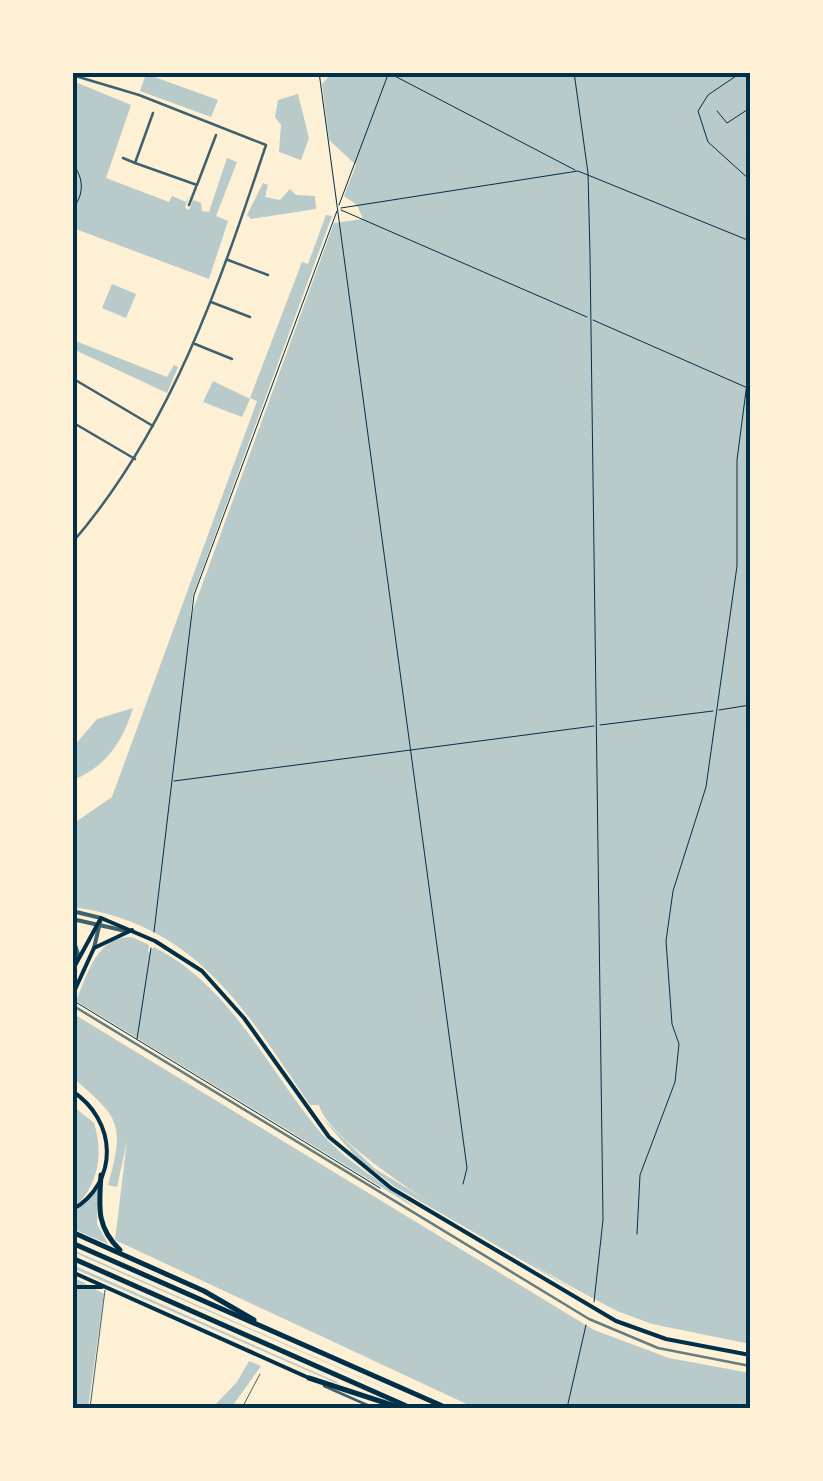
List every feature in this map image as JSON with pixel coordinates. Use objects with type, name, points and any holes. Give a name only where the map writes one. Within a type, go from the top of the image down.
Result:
[{"type":"highway","points":[[102,1175],[101,1228],[126,1256]]},
{"type":"highway","points":[[72,1232],[240,1308],[259,1324]]},
{"type":"highway","points":[[72,1243],[447,1408]]},
{"type":"highway","points":[[72,1258],[411,1408]]},
{"type":"highway","points":[[310,1378],[400,1408]]},
{"type":"main road","points":[[72,971],[101,918],[180,954],[222,992],[330,1137],[391,1188],[616,1322],[666,1338],[750,1354]]},
{"type":"main road","points":[[72,998],[94,948],[130,931]]},
{"type":"main road","points":[[72,1095],[84,1100],[106,1130],[102,1175],[88,1198],[72,1210]]},
{"type":"main road","points":[[72,1272],[310,1378]]},
{"type":"main road","points":[[72,1287],[106,1287]]},
{"type":"street","points":[[72,75],[157,102],[266,145],[194,344],[155,426],[72,543]]},
{"type":"street","points":[[135,163],[153,112]]},
{"type":"street","points":[[190,204],[216,135]]},
{"type":"street","points":[[123,158],[197,185]]},
{"type":"street","points":[[151,169],[154,160]]},
{"type":"street","points":[[165,174],[168,165]]},
{"type":"street","points":[[178,178],[182,170]]},
{"type":"street","points":[[227,259],[268,275]]},
{"type":"street","points":[[210,302],[250,318]]},
{"type":"street","points":[[194,344],[232,359]]},
{"type":"street","points":[[72,378],[155,426]]},
{"type":"street","points":[[72,422],[135,459]]},
{"type":"street","points":[[72,911],[101,918]]},
{"type":"street","points":[[72,920],[130,931]]},
{"type":"street","points":[[94,948],[98,925]]},
{"type":"street","points":[[72,936],[79,957]]},
{"type":"street","points":[[310,1378],[374,1408]]},
{"type":"lane","points":[[153,112],[157,102]]},
{"type":"lane","points":[[216,135],[220,125]]},
{"type":"lane","points":[[90,1408],[106,1287]]},
{"type":"lane","points":[[242,1408],[260,1374]]},
{"type":"path","points":[[320,72],[465,1153],[464,1184]]},
{"type":"path","points":[[574,72],[588,173],[603,1220],[602,1264],[594,1302]]},
{"type":"path","points":[[742,72],[708,95],[698,112],[708,142],[750,180]]},
{"type":"path","points":[[156,920],[194,595],[388,73],[578,171],[750,241]]},
{"type":"path","points":[[717,110],[727,123],[750,108]]},
{"type":"path","points":[[72,162],[80,173],[82,193],[72,208]]},
{"type":"path","points":[[338,209],[578,171]]},
{"type":"path","points":[[338,209],[749,389]]},
{"type":"path","points":[[750,339],[750,349]]},
{"type":"path","points":[[637,1234],[640,1175],[675,1082],[679,1044],[672,1024],[666,941],[673,892],[702,809],[737,566],[737,460],[750,360]]},
{"type":"path","points":[[170,781],[750,705]]},
{"type":"path","points":[[137,1040],[151,952]]},
{"type":"path","points":[[72,998],[383,1190]]},
{"type":"path","points":[[566,1408],[586,1326]]},
{"type":"shaded area","points":[[332,73],[750,73],[750,1344],[652,1324],[617,1311],[452,1217],[363,1155],[333,1127],[319,1105],[310,1105],[240,1006],[186,952],[153,932],[116,917],[73,907],[73,824],[112,797],[257,401],[250,398],[302,262],[308,264],[326,215],[332,216],[193,595],[190,618],[334,223],[363,219],[357,205],[344,196],[356,165],[329,140],[322,84]]},
{"type":"shaded area","points":[[146,74],[218,100],[211,117],[140,91]]},
{"type":"shaded area","points":[[73,81],[131,105],[106,178],[169,202],[172,196],[186,202],[189,195],[185,208],[189,210],[193,200],[201,203],[202,211],[209,212],[227,158],[237,162],[216,216],[228,221],[209,279],[73,228]]},
{"type":"shaded area","points":[[298,94],[309,138],[301,160],[279,152],[281,125],[275,117],[278,100]]},
{"type":"shaded area","points":[[263,183],[268,185],[265,197],[280,200],[290,189],[296,195],[315,196],[316,209],[251,219],[247,215]]},
{"type":"shaded area","points":[[112,284],[136,294],[126,318],[102,308]]},
{"type":"shaded area","points":[[73,340],[167,377],[174,365],[178,367],[167,393],[73,349]]},
{"type":"shaded area","points":[[213,381],[250,399],[242,417],[203,402]]},
{"type":"shaded area","points":[[133,708],[112,752],[95,768],[73,780],[73,747],[97,719]]},
{"type":"shaded area","points":[[132,937],[149,945],[148,953],[154,947],[204,983],[244,1028],[327,1140],[417,1209],[76,1001],[102,950],[120,938]]},
{"type":"shaded area","points":[[72,1013],[594,1330],[669,1358],[750,1373],[750,1408],[475,1408],[115,1240],[127,1141],[117,1187],[108,1185],[117,1135],[109,1113],[73,1078]]},
{"type":"shaded area","points":[[73,1106],[94,1123],[98,1158],[88,1190],[73,1208]]},
{"type":"shaded area","points":[[321,1117],[374,1168],[587,1298],[394,1186],[358,1159]]},
{"type":"shaded area","points":[[98,1189],[97,1224],[108,1244],[73,1229],[73,1214]]},
{"type":"shaded area","points":[[73,1250],[430,1408],[73,1252]]},
{"type":"shaded area","points":[[73,1268],[337,1382],[338,1384]]},
{"type":"shaded area","points":[[73,1277],[104,1294],[88,1408],[73,1408]]},
{"type":"shaded area","points":[[249,1361],[261,1366],[231,1408],[212,1408],[237,1382]]},
{"type":"railway","points":[[72,1005],[589,1319],[658,1348],[750,1366]]}]
